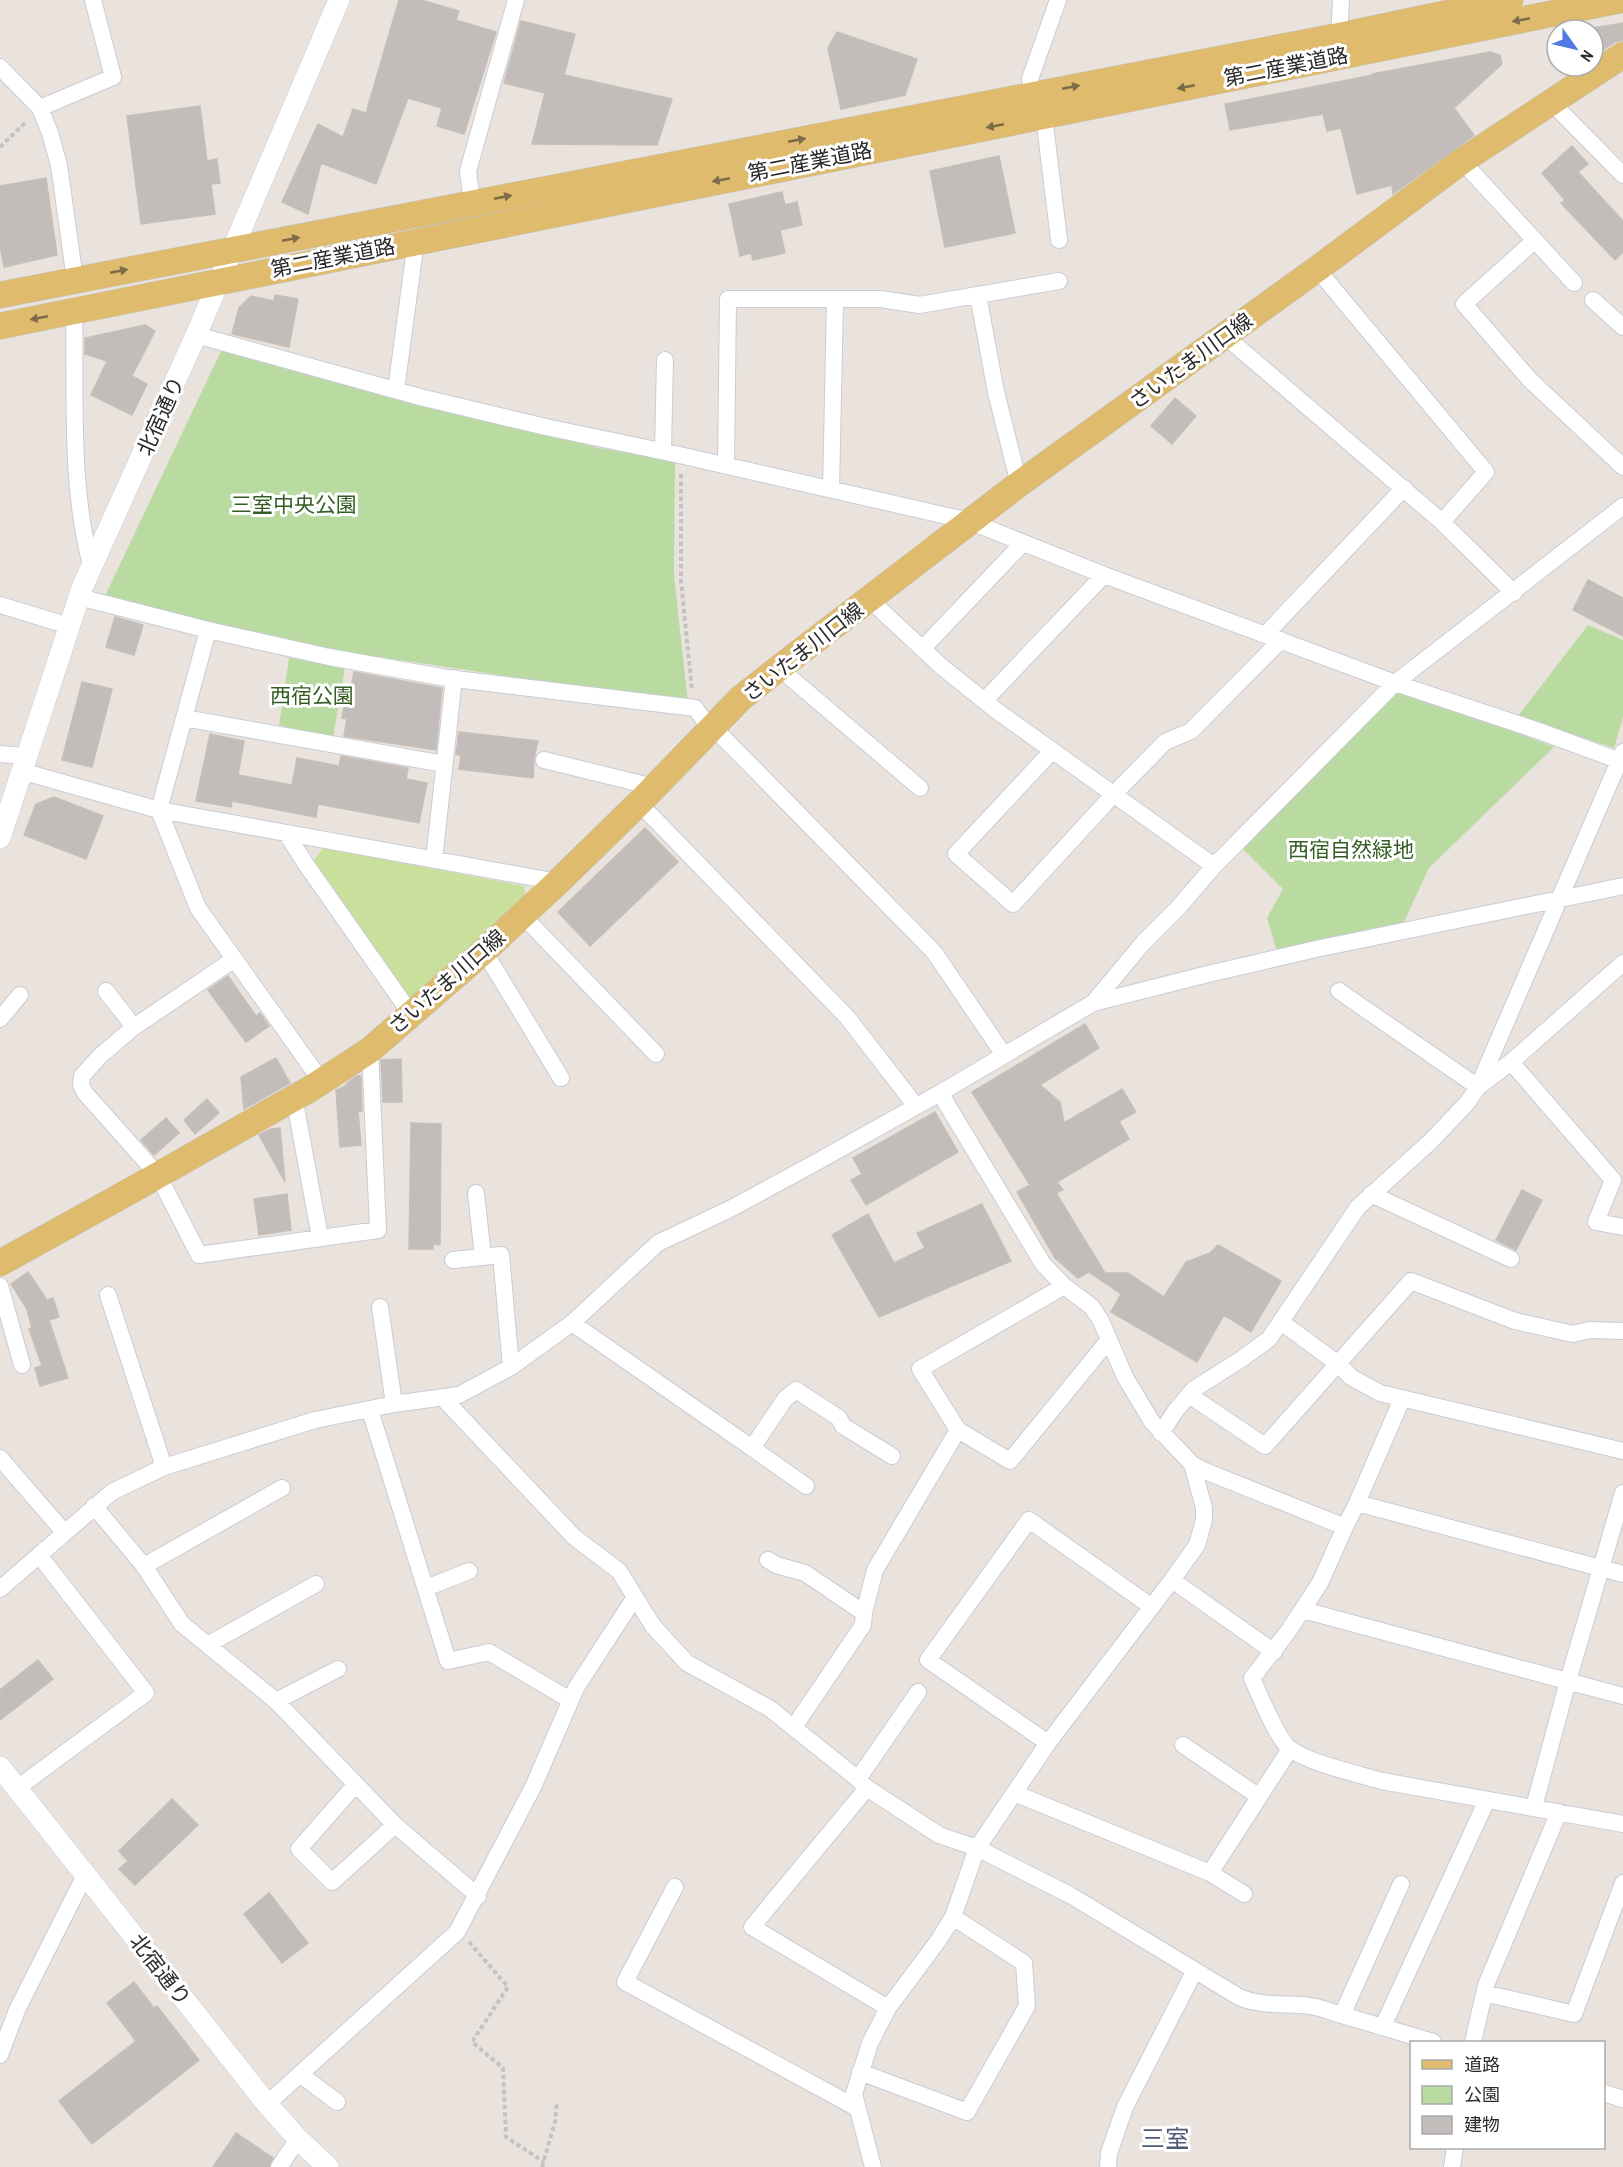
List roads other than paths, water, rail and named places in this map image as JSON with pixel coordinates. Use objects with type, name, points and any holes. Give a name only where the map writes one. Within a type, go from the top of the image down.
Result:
[{"type":"main road","name":"第二産業道路","points":[[0,326],[416,241],[1039,105],[1339,36],[1449,7],[1510,0]]},
{"type":"main road","name":"第二産業道路","points":[[0,295],[472,203],[1039,105],[1620,0]]},
{"type":"main road","name":"さいたま川口線","points":[[0,1263],[322,1082],[370,1050],[484,951],[558,882],[741,698],[969,521],[1462,161],[1623,55]]},
{"type":"street","points":[[40,108],[113,77],[93,0]]},
{"type":"street","name":"北宿通り","points":[[0,838],[78,597],[196,335],[339,0]]},
{"type":"street","points":[[472,203],[468,171],[516,0]]},
{"type":"street","points":[[1058,0],[1030,79],[1039,105],[1059,240]]},
{"type":"street","points":[[1339,36],[1341,0]]},
{"type":"street","points":[[0,67],[40,108],[50,133],[59,165],[75,280]]},
{"type":"street","points":[[1551,102],[1623,175]]},
{"type":"street","points":[[1462,161],[1574,283]]},
{"type":"street","points":[[396,390],[416,241]]},
{"type":"street","points":[[1534,241],[1464,304],[1530,380],[1623,467]]},
{"type":"street","points":[[1317,269],[1486,472],[1442,522]]},
{"type":"street","points":[[726,465],[728,299],[882,299],[919,305],[1059,281]]},
{"type":"street","points":[[978,295],[996,392],[1019,484]]},
{"type":"street","points":[[831,489],[836,300]]},
{"type":"street","points":[[1593,300],[1623,327]]},
{"type":"street","points":[[74,311],[74,452],[83,534],[92,568]]},
{"type":"street","points":[[196,335],[546,428],[663,451],[969,521],[1104,575],[1395,683],[1622,758],[1478,1087],[1467,1103],[1431,1141],[1358,1207],[1269,1339],[1189,1395],[1161,1433]]},
{"type":"street","points":[[1225,336],[1404,488],[1514,593]]},
{"type":"street","points":[[663,451],[665,360]]},
{"type":"street","points":[[1052,751],[956,854],[1012,904],[1165,742],[1191,731],[1404,488]]},
{"type":"street","points":[[1093,1003],[1143,942],[1178,908],[1214,866],[1395,683],[1514,593],[1623,506]]},
{"type":"street","points":[[923,648],[1023,543]]},
{"type":"street","points":[[985,700],[1104,575]]},
{"type":"street","points":[[78,597],[208,630],[329,657],[454,678],[693,708],[934,952],[1004,1055]]},
{"type":"street","points":[[870,600],[960,682],[997,711],[1214,866]]},
{"type":"street","points":[[0,605],[69,626]]},
{"type":"street","points":[[208,630],[159,810],[198,908],[322,1082]]},
{"type":"street","points":[[779,668],[920,788]]},
{"type":"street","points":[[434,860],[454,678]]},
{"type":"street","points":[[184,718],[444,764]]},
{"type":"street","points":[[0,754],[159,810],[558,882]]},
{"type":"street","points":[[544,760],[647,795],[848,1017],[916,1106]]},
{"type":"street","points":[[286,833],[411,1014]]},
{"type":"street","points":[[0,1589],[112,1492],[164,1467],[315,1420],[394,1404],[459,1395],[511,1367],[572,1323],[658,1243],[730,1209],[940,1093],[1093,1003],[1317,949],[1623,886]]},
{"type":"street","points":[[522,915],[656,1054]]},
{"type":"street","points":[[484,951],[561,1078]]},
{"type":"street","points":[[233,960],[134,1027],[82,1076],[81,1085],[86,1093],[158,1175],[199,1255],[378,1230],[370,1050]]},
{"type":"street","points":[[1478,1087],[1511,1062],[1623,963]]},
{"type":"street","points":[[106,991],[134,1027]]},
{"type":"street","points":[[1339,991],[1478,1087]]},
{"type":"street","points":[[0,1019],[20,995]]},
{"type":"street","points":[[1511,1062],[1613,1180],[1596,1222],[1623,1227]]},
{"type":"street","points":[[940,1093],[1043,1264],[1064,1286],[1092,1307],[1101,1321],[1125,1377],[1147,1415],[1161,1433],[1192,1464],[1345,1527]]},
{"type":"street","points":[[294,1097],[320,1237]]},
{"type":"street","points":[[476,1193],[483,1257]]},
{"type":"street","points":[[1371,1194],[1511,1259]]},
{"type":"street","points":[[453,1260],[501,1255],[511,1367]]},
{"type":"street","points":[[1189,1395],[1265,1446],[1411,1281],[1515,1322],[1573,1334],[1589,1330],[1623,1331]]},
{"type":"street","points":[[0,1286],[22,1365]]},
{"type":"street","points":[[1064,1286],[920,1369],[958,1430],[1010,1461],[1108,1341]]},
{"type":"street","points":[[108,1295],[164,1467]]},
{"type":"street","points":[[380,1307],[394,1404]]},
{"type":"street","points":[[1281,1322],[1366,1387],[1402,1399],[1623,1451]]},
{"type":"street","points":[[572,1323],[806,1486]]},
{"type":"street","points":[[752,1448],[785,1399],[796,1390],[839,1418],[843,1426],[892,1456]]},
{"type":"street","points":[[442,1397],[574,1537],[620,1571],[652,1626],[687,1664],[769,1708],[862,1783],[939,1835],[977,1848],[1070,1895],[1194,1972],[1249,2001],[1267,2005],[1313,2006],[1427,2041]]},
{"type":"street","points":[[1402,1399],[1358,1503],[1320,1583],[1274,1652],[1262,1663],[1252,1678],[1278,1732],[1290,1749],[1346,1771],[1382,1781],[1623,1824]]},
{"type":"street","points":[[370,1410],[448,1661],[489,1652],[570,1700]]},
{"type":"street","points":[[794,1727],[863,1625],[875,1570],[958,1430]]},
{"type":"street","points":[[0,1458],[64,1532]]},
{"type":"street","points":[[873,2167],[854,2094],[870,2043],[888,2008],[926,1958],[953,1917],[977,1848],[1048,1743],[1197,1545],[1204,1520],[1204,1508],[1192,1464]]},
{"type":"street","points":[[144,1566],[282,1488]]},
{"type":"street","points":[[1533,1807],[1623,1493]]},
{"type":"street","points":[[1358,1503],[1623,1574]]},
{"type":"street","points":[[94,1506],[144,1566],[182,1624],[276,1701],[395,1825],[478,1896]]},
{"type":"street","points":[[1048,1743],[928,1660],[1029,1521],[1152,1607]]},
{"type":"street","points":[[7,1782],[146,1693],[39,1555]]},
{"type":"street","points":[[768,1560],[776,1565],[805,1573],[864,1613]]},
{"type":"street","points":[[426,1588],[469,1571]]},
{"type":"street","points":[[1172,1580],[1274,1652]]},
{"type":"street","points":[[209,1644],[316,1584]]},
{"type":"street","points":[[267,2104],[457,1932],[478,1896],[533,1787],[576,1688],[635,1597]]},
{"type":"street","points":[[1303,1610],[1623,1696]]},
{"type":"street","points":[[276,1701],[338,1669]]},
{"type":"street","points":[[888,2008],[752,1927],[862,1783],[918,1692]]},
{"type":"street","points":[[1183,1745],[1258,1796]]},
{"type":"street","points":[[1210,1873],[1290,1749]]},
{"type":"street","name":"北宿通り","points":[[7,1782],[85,1875],[267,2104],[298,2139],[328,2167]]},
{"type":"street","points":[[356,1784],[299,1849],[319,1872],[332,1882],[395,1825]]},
{"type":"street","points":[[1014,1793],[1210,1873],[1244,1894]]},
{"type":"street","points":[[1383,2026],[1486,1800]]},
{"type":"street","points":[[1473,2041],[1484,1993],[1559,1812]]},
{"type":"street","points":[[0,2055],[17,2010],[85,1875]]},
{"type":"street","points":[[1484,1993],[1574,2014],[1623,1883]]},
{"type":"street","points":[[1342,2015],[1401,1884]]},
{"type":"street","points":[[675,1887],[624,1982],[857,2108]]},
{"type":"street","points":[[860,2072],[967,2112],[1027,2006],[1024,1962],[953,1917]]},
{"type":"street","points":[[1108,2167],[1108,2153],[1125,2107],[1194,1972]]},
{"type":"street","points":[[301,2075],[337,2102]]},
{"type":"street","points":[[1605,2092],[1623,2098]]},
{"type":"street","points":[[279,2167],[298,2139]]},
{"type":"street","points":[[1452,2167],[1455,2149]]},
{"type":"district","name":"三室","points":[[1165,2139]]},
{"type":"park label","name":"三室中央公園","points":[[294,505]]},
{"type":"park label","name":"西宿公園","points":[[312,696]]},
{"type":"park label","name":"西宿自然緑地","points":[[1351,850]]}]
